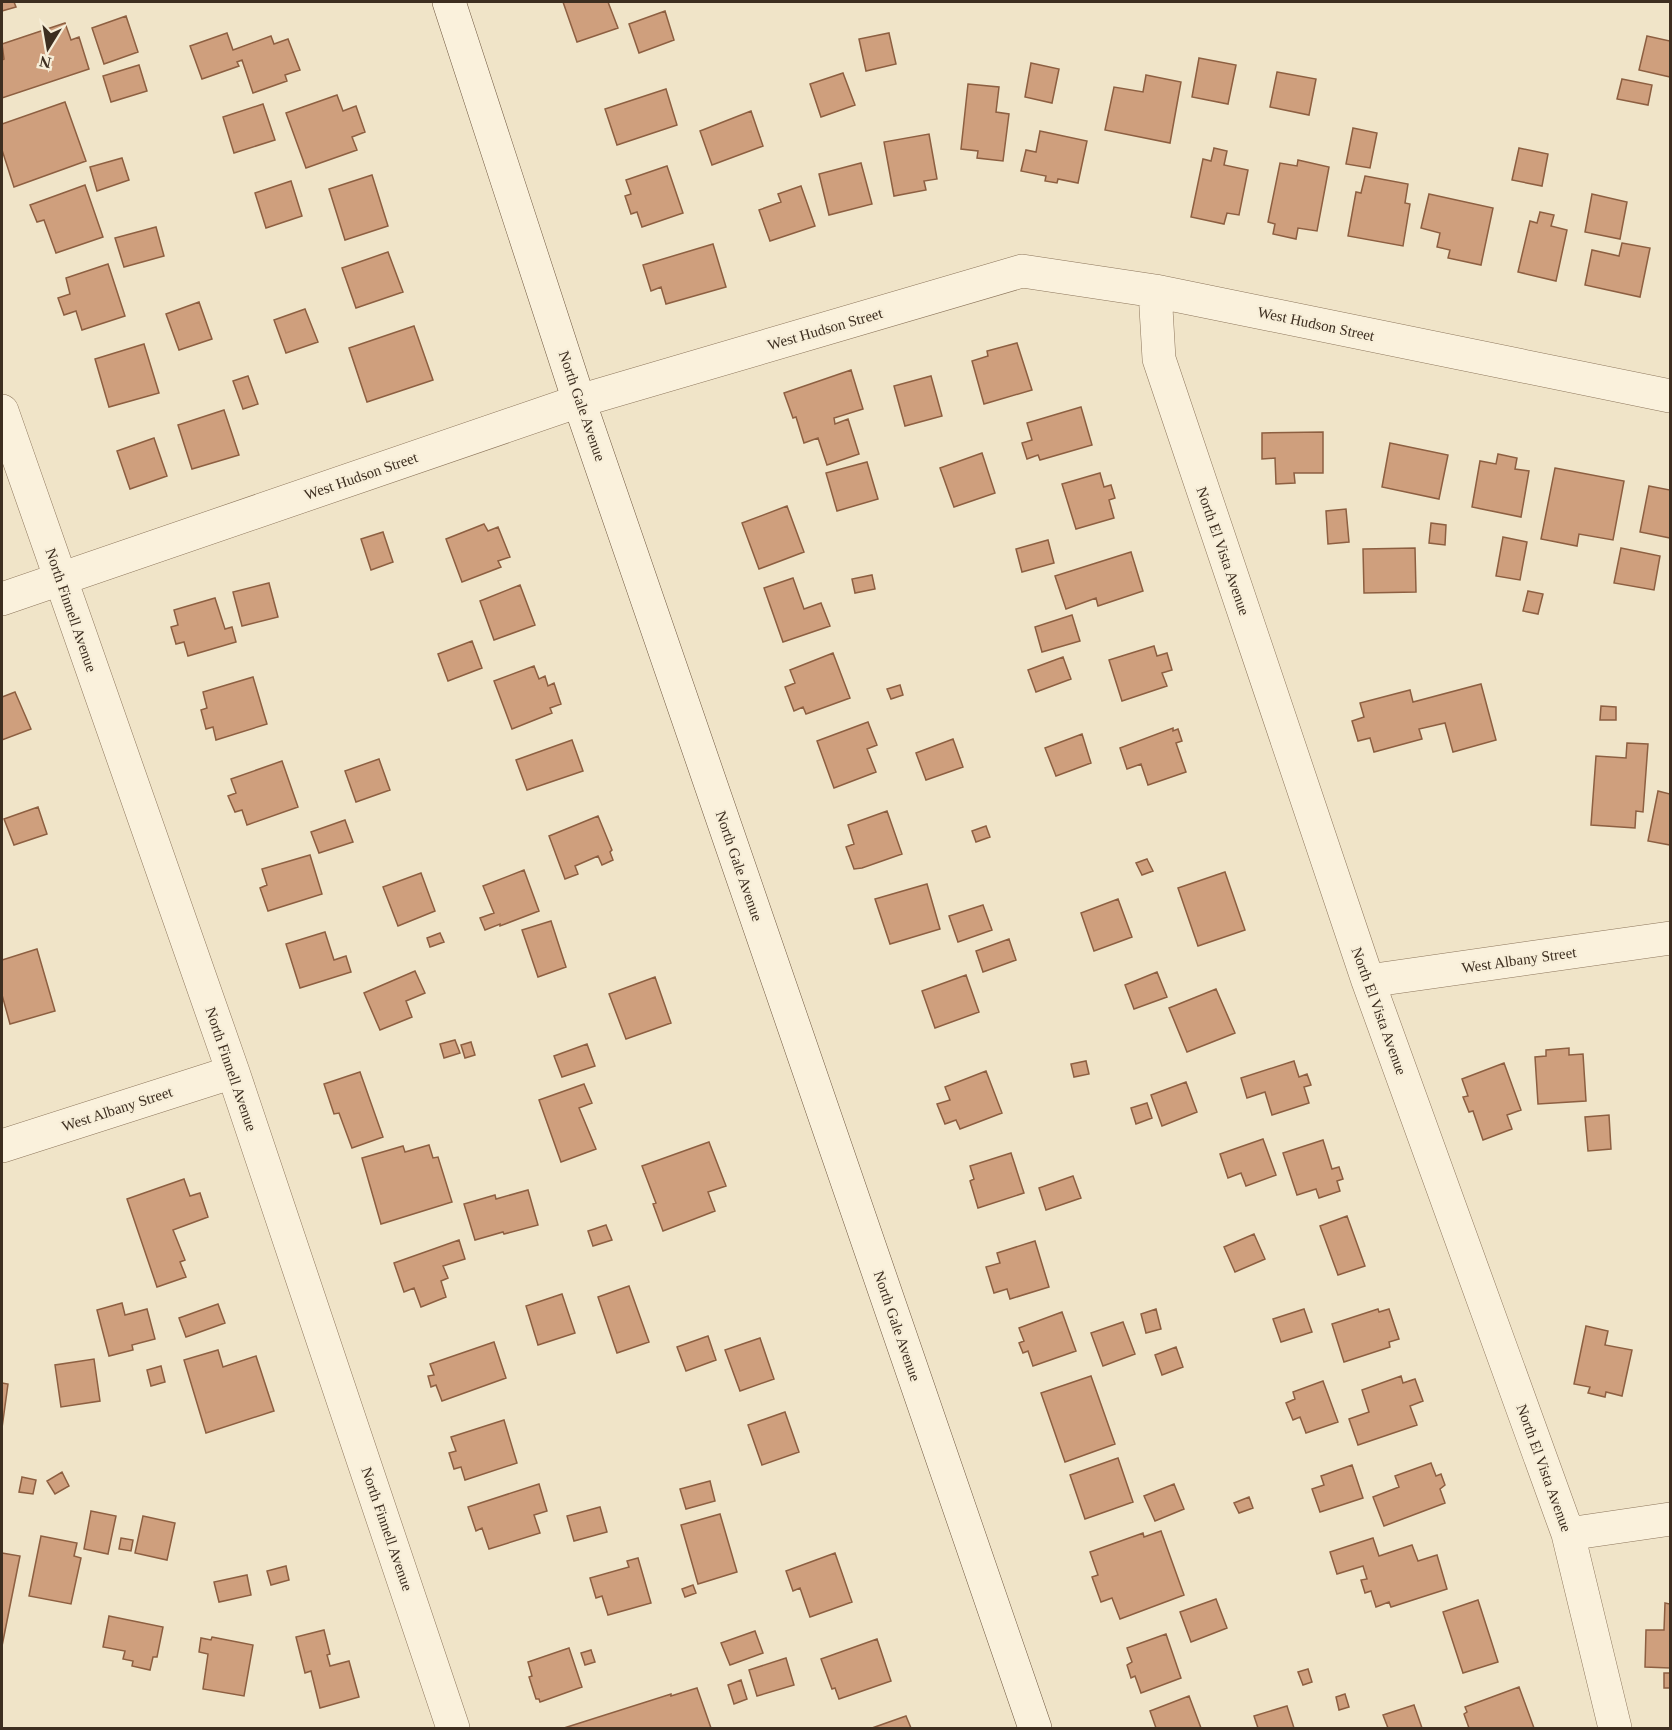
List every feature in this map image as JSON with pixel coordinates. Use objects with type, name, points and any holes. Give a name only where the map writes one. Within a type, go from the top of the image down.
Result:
[{"type":"street","name":"North Gale Avenue","points":[[449,2],[579,401],[1035,1728]]},
{"type":"street","name":"West Hudson Street","points":[[2,599],[579,401],[1022,271],[1155,291],[1671,396]]},
{"type":"street","name":"North El Vista Avenue","points":[[1155,291],[1159,359],[1368,981],[1568,1534],[1615,1728]]},
{"type":"street","name":"North Finnell Avenue","points":[[2,411],[233,1072],[453,1728]]},
{"type":"street","name":"West Albany Street","points":[[1368,981],[1671,938]]},
{"type":"street","name":"West Albany Street","points":[[2,1146],[233,1072]]},
{"type":"street","points":[[1568,1534],[1671,1519]]},
{"type":"building","points":[[2,2],[14,2],[16,7],[2,11]]},
{"type":"building","points":[[563,2],[608,2],[618,28],[577,42]]},
{"type":"building","points":[[665,11],[674,40],[639,53],[629,24]]},
{"type":"building","points":[[126,16],[138,52],[104,64],[92,28]]},
{"type":"building","points":[[65,23],[71,40],[79,37],[89,69],[2,98],[2,60],[4,59],[2,44]]},
{"type":"building","points":[[227,33],[233,50],[271,36],[274,44],[288,39],[300,70],[285,75],[287,81],[253,93],[242,60],[237,62],[239,66],[202,79],[190,46]]},
{"type":"building","points":[[889,33],[896,64],[866,71],[859,39]]},
{"type":"building","points":[[1647,36],[1670,41],[1670,77],[1639,70]]},
{"type":"building","points":[[1199,58],[1236,65],[1228,104],[1192,97]]},
{"type":"building","points":[[1031,63],[1059,69],[1052,103],[1025,97]]},
{"type":"building","points":[[139,65],[147,91],[111,102],[103,76]]},
{"type":"building","points":[[1277,72],[1316,79],[1309,115],[1270,107]]},
{"type":"building","points":[[843,73],[855,105],[821,117],[810,84]]},
{"type":"building","points":[[1146,75],[1181,82],[1170,143],[1105,130],[1114,87],[1143,92]]},
{"type":"building","points":[[1622,79],[1652,85],[1648,105],[1617,99]]},
{"type":"building","points":[[968,84],[999,87],[996,112],[1009,114],[1003,161],[977,158],[978,151],[961,149]]},
{"type":"building","points":[[666,89],[677,125],[617,145],[605,109]]},
{"type":"building","points":[[337,95],[343,111],[356,106],[365,132],[352,137],[357,150],[306,168],[286,113]]},
{"type":"building","points":[[65,102],[86,161],[14,187],[2,150],[2,124]]},
{"type":"building","points":[[263,104],[275,140],[234,153],[223,117]]},
{"type":"building","points":[[751,111],[763,146],[712,165],[700,131]]},
{"type":"building","points":[[1353,128],[1377,133],[1370,168],[1346,164]]},
{"type":"building","points":[[1040,131],[1087,141],[1078,183],[1058,179],[1057,183],[1045,181],[1046,176],[1021,171],[1026,150],[1036,152]]},
{"type":"building","points":[[929,134],[937,179],[924,181],[926,190],[894,196],[884,142]]},
{"type":"building","points":[[1214,148],[1227,151],[1224,165],[1248,170],[1239,215],[1227,213],[1224,224],[1191,217],[1203,159],[1211,161]]},
{"type":"building","points":[[1519,148],[1548,154],[1542,186],[1512,180]]},
{"type":"building","points":[[122,158],[129,180],[97,191],[90,167]]},
{"type":"building","points":[[1298,160],[1329,167],[1317,231],[1298,228],[1296,239],[1273,234],[1275,224],[1268,222],[1280,163],[1297,166]]},
{"type":"building","points":[[861,163],[872,204],[829,215],[819,174]]},
{"type":"building","points":[[667,166],[683,213],[642,227],[637,212],[631,214],[625,196],[631,194],[626,180]]},
{"type":"building","points":[[372,175],[388,226],[345,240],[329,189]]},
{"type":"building","points":[[1365,176],[1408,184],[1405,203],[1410,204],[1403,246],[1348,236],[1356,192],[1361,193]]},
{"type":"building","points":[[291,181],[302,216],[266,228],[255,193]]},
{"type":"building","points":[[85,185],[103,237],[56,253],[44,220],[37,222],[30,205]]},
{"type":"building","points":[[801,186],[815,226],[770,241],[759,210],[781,202],[778,194]]},
{"type":"building","points":[[1429,194],[1493,208],[1481,265],[1448,258],[1450,250],[1437,247],[1440,233],[1421,228]]},
{"type":"building","points":[[1592,194],[1627,202],[1620,239],[1585,232]]},
{"type":"building","points":[[1540,212],[1554,215],[1551,226],[1567,230],[1556,281],[1518,272],[1530,221],[1537,223]]},
{"type":"building","points":[[156,227],[164,256],[124,267],[115,238]]},
{"type":"building","points":[[1622,243],[1650,248],[1640,297],[1585,285],[1592,250],[1619,256]]},
{"type":"building","points":[[713,244],[726,287],[666,304],[661,287],[651,291],[643,265]]},
{"type":"building","points":[[388,252],[403,292],[356,308],[342,268]]},
{"type":"building","points":[[108,264],[125,316],[82,330],[76,311],[64,315],[58,298],[70,294],[66,278]]},
{"type":"building","points":[[199,302],[212,339],[179,350],[166,314]]},
{"type":"building","points":[[305,309],[318,342],[286,353],[274,320]]},
{"type":"building","points":[[414,326],[433,380],[367,402],[349,348]]},
{"type":"building","points":[[1017,343],[1032,390],[984,404],[972,361],[988,356],[987,351]]},
{"type":"building","points":[[144,344],[159,393],[109,407],[95,359]]},
{"type":"building","points":[[851,370],[863,409],[834,418],[835,424],[848,419],[859,454],[827,465],[818,438],[804,443],[796,417],[793,418],[784,393]]},
{"type":"building","points":[[248,376],[258,404],[243,409],[233,381]]},
{"type":"building","points":[[931,376],[942,416],[905,426],[894,386]]},
{"type":"building","points":[[1081,407],[1092,445],[1040,460],[1038,455],[1027,459],[1022,443],[1032,440],[1027,423]]},
{"type":"building","points":[[224,410],[239,455],[192,469],[178,425]]},
{"type":"building","points":[[1323,432],[1323,473],[1294,473],[1295,483],[1276,484],[1275,458],[1262,459],[1262,433]]},
{"type":"building","points":[[154,438],[167,476],[130,489],[117,451]]},
{"type":"building","points":[[1390,443],[1448,455],[1439,499],[1382,487]]},
{"type":"building","points":[[982,453],[995,493],[954,507],[940,468]]},
{"type":"building","points":[[1498,454],[1517,458],[1515,469],[1529,471],[1521,517],[1472,507],[1480,461],[1496,464]]},
{"type":"building","points":[[867,462],[878,499],[837,511],[826,473]]},
{"type":"building","points":[[1555,468],[1624,481],[1613,540],[1579,534],[1577,546],[1541,539]]},
{"type":"building","points":[[1100,473],[1104,487],[1111,485],[1115,498],[1109,500],[1114,518],[1076,529],[1062,484]]},
{"type":"building","points":[[1649,486],[1670,490],[1670,538],[1640,532]]},
{"type":"building","points":[[787,506],[804,552],[759,569],[742,523]]},
{"type":"building","points":[[1346,509],[1349,542],[1328,544],[1326,511]]},
{"type":"building","points":[[1431,523],[1446,525],[1445,545],[1429,543]]},
{"type":"building","points":[[484,524],[488,531],[498,527],[510,557],[498,561],[501,567],[462,582],[446,539]]},
{"type":"building","points":[[383,532],[393,562],[371,570],[361,539]]},
{"type":"building","points":[[1503,537],[1527,542],[1520,580],[1496,576]]},
{"type":"building","points":[[1048,540],[1054,563],[1022,572],[1016,549]]},
{"type":"building","points":[[1415,548],[1416,592],[1364,593],[1363,549]]},
{"type":"building","points":[[1621,548],[1660,556],[1654,590],[1614,583]]},
{"type":"building","points":[[1131,552],[1143,591],[1098,606],[1096,598],[1066,609],[1055,576]]},
{"type":"building","points":[[872,575],[875,589],[855,593],[852,579]]},
{"type":"building","points":[[793,578],[804,609],[821,603],[830,626],[783,642],[764,588]]},
{"type":"building","points":[[269,583],[278,617],[242,626],[233,592]]},
{"type":"building","points":[[520,585],[535,625],[494,640],[480,601]]},
{"type":"building","points":[[1528,591],[1543,594],[1538,614],[1523,611]]},
{"type":"building","points":[[215,598],[225,629],[232,627],[236,642],[188,656],[184,642],[176,644],[171,627],[178,625],[174,610]]},
{"type":"building","points":[[1072,615],[1080,641],[1042,652],[1035,627]]},
{"type":"building","points":[[472,641],[482,668],[448,681],[438,654]]},
{"type":"building","points":[[1154,646],[1157,656],[1167,653],[1172,670],[1162,673],[1167,686],[1122,701],[1109,660]]},
{"type":"building","points":[[833,653],[850,698],[806,714],[803,707],[794,711],[785,687],[795,683],[790,670]]},
{"type":"building","points":[[1063,657],[1071,679],[1036,692],[1028,670]]},
{"type":"building","points":[[534,666],[539,679],[545,676],[548,686],[554,683],[561,704],[550,708],[552,713],[512,729],[494,681]]},
{"type":"building","points":[[253,677],[267,724],[216,740],[213,727],[206,729],[201,710],[207,708],[203,692]]},
{"type":"building","points":[[1481,684],[1496,740],[1453,752],[1445,723],[1419,729],[1422,739],[1374,752],[1370,738],[1358,741],[1352,721],[1364,717],[1360,703],[1410,690],[1413,702]]},
{"type":"building","points":[[900,685],[903,695],[891,699],[887,689]]},
{"type":"building","points":[[15,692],[31,729],[2,740],[2,697]]},
{"type":"building","points":[[1601,706],[1616,707],[1616,720],[1600,720]]},
{"type":"building","points":[[868,722],[877,745],[867,749],[876,772],[834,788],[817,741]]},
{"type":"building","points":[[1173,728],[1173,731],[1178,729],[1182,741],[1176,743],[1186,772],[1148,785],[1141,764],[1127,769],[1120,748]]},
{"type":"building","points":[[1082,734],[1091,763],[1056,776],[1045,748]]},
{"type":"building","points":[[953,739],[963,767],[926,780],[916,753]]},
{"type":"building","points":[[572,740],[583,771],[527,790],[516,760]]},
{"type":"building","points":[[1627,743],[1648,744],[1643,812],[1636,811],[1635,828],[1591,825],[1596,756],[1626,758]]},
{"type":"building","points":[[379,759],[390,790],[356,802],[345,771]]},
{"type":"building","points":[[282,761],[298,807],[247,825],[242,810],[235,812],[228,796],[236,793],[231,779]]},
{"type":"building","points":[[1658,791],[1670,794],[1670,845],[1648,841]]},
{"type":"building","points":[[38,807],[47,834],[14,845],[4,819]]},
{"type":"building","points":[[887,811],[902,854],[854,869],[846,847],[854,844],[848,825]]},
{"type":"building","points":[[598,816],[612,850],[610,852],[613,860],[602,865],[598,856],[575,866],[578,874],[565,879],[549,836]]},
{"type":"building","points":[[345,820],[353,842],[319,853],[311,832]]},
{"type":"building","points":[[986,826],[990,837],[976,842],[972,831]]},
{"type":"building","points":[[310,855],[322,894],[268,911],[260,888],[267,885],[262,869]]},
{"type":"building","points":[[1147,859],[1153,871],[1142,875],[1136,863]]},
{"type":"building","points":[[524,870],[539,911],[485,930],[480,918],[494,913],[483,886]]},
{"type":"building","points":[[1225,872],[1245,930],[1198,946],[1178,888]]},
{"type":"building","points":[[421,873],[435,911],[398,926],[383,887]]},
{"type":"building","points":[[927,884],[940,929],[890,944],[875,899]]},
{"type":"building","points":[[1118,899],[1132,937],[1094,951],[1081,913]]},
{"type":"building","points":[[983,905],[992,930],[958,942],[949,916]]},
{"type":"building","points":[[551,921],[566,967],[538,977],[522,930]]},
{"type":"building","points":[[325,932],[334,960],[346,956],[351,972],[300,988],[286,944]]},
{"type":"building","points":[[440,933],[444,942],[430,947],[427,938]]},
{"type":"building","points":[[1009,939],[1016,960],[983,972],[976,951]]},
{"type":"building","points":[[37,949],[55,1011],[10,1024],[2,995],[2,960]]},
{"type":"building","points":[[415,971],[425,993],[406,1001],[412,1017],[380,1030],[364,993]]},
{"type":"building","points":[[1157,972],[1167,997],[1134,1009],[1125,985]]},
{"type":"building","points":[[966,975],[979,1012],[935,1028],[922,991]]},
{"type":"building","points":[[655,977],[671,1023],[626,1039],[609,994]]},
{"type":"building","points":[[1216,989],[1235,1033],[1187,1052],[1169,1008]]},
{"type":"building","points":[[455,1040],[460,1053],[444,1058],[440,1044]]},
{"type":"building","points":[[471,1042],[475,1055],[465,1058],[461,1045]]},
{"type":"building","points":[[587,1044],[595,1066],[562,1077],[554,1056]]},
{"type":"building","points":[[1569,1048],[1569,1055],[1583,1054],[1586,1101],[1538,1104],[1535,1057],[1546,1056],[1546,1050]]},
{"type":"building","points":[[1086,1061],[1089,1074],[1074,1077],[1071,1064]]},
{"type":"building","points":[[1294,1061],[1299,1077],[1307,1074],[1311,1085],[1304,1087],[1309,1103],[1272,1115],[1265,1092],[1247,1098],[1241,1078]]},
{"type":"building","points":[[1504,1063],[1521,1110],[1507,1115],[1512,1129],[1483,1140],[1473,1111],[1469,1112],[1463,1097],[1468,1096],[1462,1079]]},
{"type":"building","points":[[986,1071],[1002,1113],[960,1129],[956,1120],[945,1124],[937,1104],[950,1100],[945,1087]]},
{"type":"building","points":[[360,1072],[383,1137],[352,1148],[339,1113],[334,1114],[324,1084]]},
{"type":"building","points":[[1186,1082],[1197,1112],[1162,1126],[1151,1095]]},
{"type":"building","points":[[584,1084],[592,1103],[579,1108],[596,1149],[561,1162],[539,1100]]},
{"type":"building","points":[[1147,1103],[1152,1118],[1136,1124],[1131,1108]]},
{"type":"building","points":[[1609,1115],[1611,1149],[1588,1151],[1585,1117]]},
{"type":"building","points":[[1263,1139],[1276,1175],[1246,1186],[1241,1173],[1228,1178],[1220,1154]]},
{"type":"building","points":[[1323,1140],[1332,1169],[1339,1167],[1343,1179],[1337,1181],[1340,1191],[1319,1198],[1316,1189],[1297,1195],[1283,1153]]},
{"type":"building","points":[[709,1142],[726,1186],[708,1192],[715,1211],[663,1231],[653,1204],[656,1203],[642,1166]]},
{"type":"building","points":[[429,1145],[433,1158],[438,1157],[452,1202],[381,1224],[362,1158],[403,1146],[405,1152]]},
{"type":"building","points":[[1011,1153],[1024,1193],[978,1208],[970,1181],[974,1179],[970,1166]]},
{"type":"building","points":[[1073,1176],[1081,1198],[1046,1210],[1039,1188]]},
{"type":"building","points":[[184,1179],[190,1196],[200,1193],[208,1217],[173,1230],[185,1260],[180,1262],[186,1277],[157,1287],[127,1199]]},
{"type":"building","points":[[528,1190],[538,1225],[475,1240],[464,1204],[495,1195],[496,1199]]},
{"type":"building","points":[[1347,1216],[1365,1266],[1338,1275],[1320,1226]]},
{"type":"building","points":[[606,1225],[612,1240],[593,1246],[588,1231]]},
{"type":"building","points":[[1254,1234],[1265,1259],[1235,1272],[1224,1247]]},
{"type":"building","points":[[459,1240],[465,1259],[443,1266],[448,1278],[441,1281],[446,1297],[421,1307],[414,1288],[404,1292],[394,1263]]},
{"type":"building","points":[[1035,1241],[1049,1287],[1010,1299],[1007,1289],[994,1293],[986,1267],[1000,1263],[997,1253]]},
{"type":"building","points":[[629,1286],[649,1342],[617,1353],[598,1297]]},
{"type":"building","points":[[562,1294],[575,1333],[538,1345],[526,1306]]},
{"type":"building","points":[[122,1303],[125,1315],[147,1309],[155,1339],[132,1345],[133,1350],[109,1356],[97,1310]]},
{"type":"building","points":[[218,1304],[225,1323],[186,1337],[179,1318]]},
{"type":"building","points":[[1156,1309],[1161,1329],[1146,1333],[1141,1314]]},
{"type":"building","points":[[1304,1309],[1312,1332],[1281,1342],[1273,1319]]},
{"type":"building","points":[[1378,1309],[1379,1312],[1389,1309],[1399,1339],[1389,1342],[1390,1347],[1344,1362],[1332,1324]]},
{"type":"building","points":[[1062,1312],[1076,1351],[1033,1366],[1028,1351],[1023,1353],[1019,1343],[1024,1341],[1019,1328]]},
{"type":"building","points":[[1123,1322],[1135,1354],[1103,1366],[1091,1333]]},
{"type":"building","points":[[1586,1326],[1608,1331],[1605,1345],[1632,1350],[1622,1396],[1606,1392],[1605,1397],[1588,1393],[1590,1387],[1574,1384]]},
{"type":"building","points":[[708,1336],[716,1360],[686,1371],[677,1347]]},
{"type":"building","points":[[760,1338],[774,1379],[740,1391],[725,1350]]},
{"type":"building","points":[[494,1342],[506,1378],[442,1401],[436,1385],[431,1387],[428,1376],[434,1375],[430,1364]]},
{"type":"building","points":[[1176,1347],[1183,1367],[1162,1375],[1155,1355]]},
{"type":"building","points":[[218,1350],[223,1367],[256,1356],[274,1411],[206,1433],[184,1360]]},
{"type":"building","points":[[94,1359],[100,1401],[61,1407],[55,1365]]},
{"type":"building","points":[[161,1366],[165,1382],[151,1386],[147,1370]]},
{"type":"building","points":[[1091,1376],[1115,1444],[1065,1462],[1041,1393]]},
{"type":"building","points":[[1401,1376],[1403,1383],[1415,1379],[1423,1401],[1410,1406],[1417,1425],[1358,1445],[1349,1419],[1369,1412],[1362,1390]]},
{"type":"building","points":[[1323,1381],[1338,1422],[1306,1433],[1300,1417],[1293,1420],[1286,1403],[1295,1399],[1293,1392]]},
{"type":"building","points":[[2,1383],[8,1384],[2,1428]]},
{"type":"building","points":[[785,1412],[799,1452],[762,1465],[748,1425]]},
{"type":"building","points":[[504,1420],[517,1463],[465,1480],[461,1467],[454,1469],[449,1453],[456,1451],[451,1437]]},
{"type":"building","points":[[1118,1458],[1133,1502],[1085,1519],[1070,1475]]},
{"type":"building","points":[[1431,1463],[1436,1476],[1441,1474],[1445,1485],[1440,1489],[1445,1503],[1384,1526],[1373,1497],[1399,1487],[1395,1476]]},
{"type":"building","points":[[1352,1465],[1363,1498],[1320,1512],[1312,1489],[1324,1485],[1321,1476]]},
{"type":"building","points":[[62,1472],[69,1486],[55,1494],[47,1481]]},
{"type":"building","points":[[22,1477],[36,1480],[33,1494],[19,1492]]},
{"type":"building","points":[[710,1481],[715,1501],[686,1509],[680,1489]]},
{"type":"building","points":[[539,1484],[547,1511],[534,1515],[540,1533],[489,1549],[482,1528],[476,1531],[468,1507]]},
{"type":"building","points":[[1174,1484],[1184,1509],[1155,1521],[1144,1496]]},
{"type":"building","points":[[1249,1497],[1253,1508],[1239,1513],[1234,1503]]},
{"type":"building","points":[[600,1507],[607,1532],[574,1541],[567,1516]]},
{"type":"building","points":[[91,1511],[116,1516],[108,1554],[84,1549]]},
{"type":"building","points":[[720,1514],[737,1572],[698,1584],[681,1525]]},
{"type":"building","points":[[143,1516],[175,1523],[167,1560],[135,1553]]},
{"type":"building","points":[[1161,1531],[1184,1595],[1120,1619],[1112,1598],[1101,1602],[1092,1577],[1098,1575],[1090,1552],[1143,1533],[1144,1537]]},
{"type":"building","points":[[41,1536],[77,1543],[74,1556],[81,1558],[71,1604],[29,1596]]},
{"type":"building","points":[[121,1538],[133,1540],[131,1551],[119,1549]]},
{"type":"building","points":[[1373,1538],[1379,1556],[1412,1545],[1418,1561],[1437,1555],[1447,1589],[1391,1607],[1389,1602],[1376,1607],[1371,1591],[1365,1593],[1361,1580],[1367,1579],[1363,1566],[1337,1574],[1330,1552]]},
{"type":"building","points":[[2,1553],[20,1556],[2,1646]]},
{"type":"building","points":[[835,1553],[852,1602],[810,1617],[800,1588],[793,1591],[786,1571]]},
{"type":"building","points":[[638,1558],[651,1603],[608,1615],[602,1596],[596,1598],[590,1578],[629,1567],[627,1561]]},
{"type":"building","points":[[286,1566],[289,1580],[271,1585],[267,1571]]},
{"type":"building","points":[[247,1575],[251,1595],[219,1602],[214,1582]]},
{"type":"building","points":[[693,1585],[696,1593],[685,1597],[682,1589]]},
{"type":"building","points":[[1216,1599],[1227,1628],[1191,1642],[1180,1612]]},
{"type":"building","points":[[1478,1600],[1498,1662],[1463,1673],[1443,1612]]},
{"type":"building","points":[[1665,1603],[1670,1604],[1670,1668],[1645,1667],[1646,1630],[1664,1630]]},
{"type":"building","points":[[109,1616],[163,1627],[157,1657],[153,1657],[150,1670],[132,1666],[133,1661],[123,1659],[125,1651],[103,1647]]},
{"type":"building","points":[[324,1630],[330,1654],[327,1655],[330,1666],[349,1661],[359,1697],[320,1708],[311,1671],[305,1673],[296,1637]]},
{"type":"building","points":[[755,1631],[763,1653],[730,1665],[721,1643]]},
{"type":"building","points":[[1166,1634],[1181,1678],[1141,1693],[1135,1676],[1131,1678],[1127,1665],[1132,1662],[1127,1648]]},
{"type":"building","points":[[212,1637],[253,1645],[244,1696],[203,1689],[208,1654],[199,1652],[201,1638],[211,1640]]},
{"type":"building","points":[[877,1639],[891,1681],[839,1699],[835,1688],[832,1689],[821,1659]]},
{"type":"building","points":[[569,1648],[582,1687],[540,1702],[536,1699],[529,1677],[532,1676],[528,1662]]},
{"type":"building","points":[[591,1650],[595,1662],[585,1665],[581,1653]]},
{"type":"building","points":[[786,1658],[794,1685],[757,1696],[749,1670]]},
{"type":"building","points":[[1308,1669],[1312,1682],[1303,1685],[1298,1672]]},
{"type":"building","points":[[1664,1673],[1670,1673],[1670,1688],[1664,1688]]},
{"type":"building","points":[[741,1680],[747,1699],[734,1704],[728,1685]]},
{"type":"building","points":[[1519,1687],[1534,1728],[1469,1728],[1464,1714],[1467,1712],[1465,1707]]},
{"type":"building","points":[[697,1688],[711,1728],[564,1728],[671,1694],[671,1696]]},
{"type":"building","points":[[1345,1694],[1349,1707],[1339,1710],[1336,1697]]},
{"type":"building","points":[[1189,1696],[1201,1728],[1156,1728],[1150,1711]]},
{"type":"building","points":[[1414,1705],[1422,1728],[1388,1728],[1383,1715]]},
{"type":"building","points":[[1287,1706],[1294,1728],[1258,1728],[1254,1716]]},
{"type":"building","points":[[906,1716],[911,1728],[872,1728]]}]
